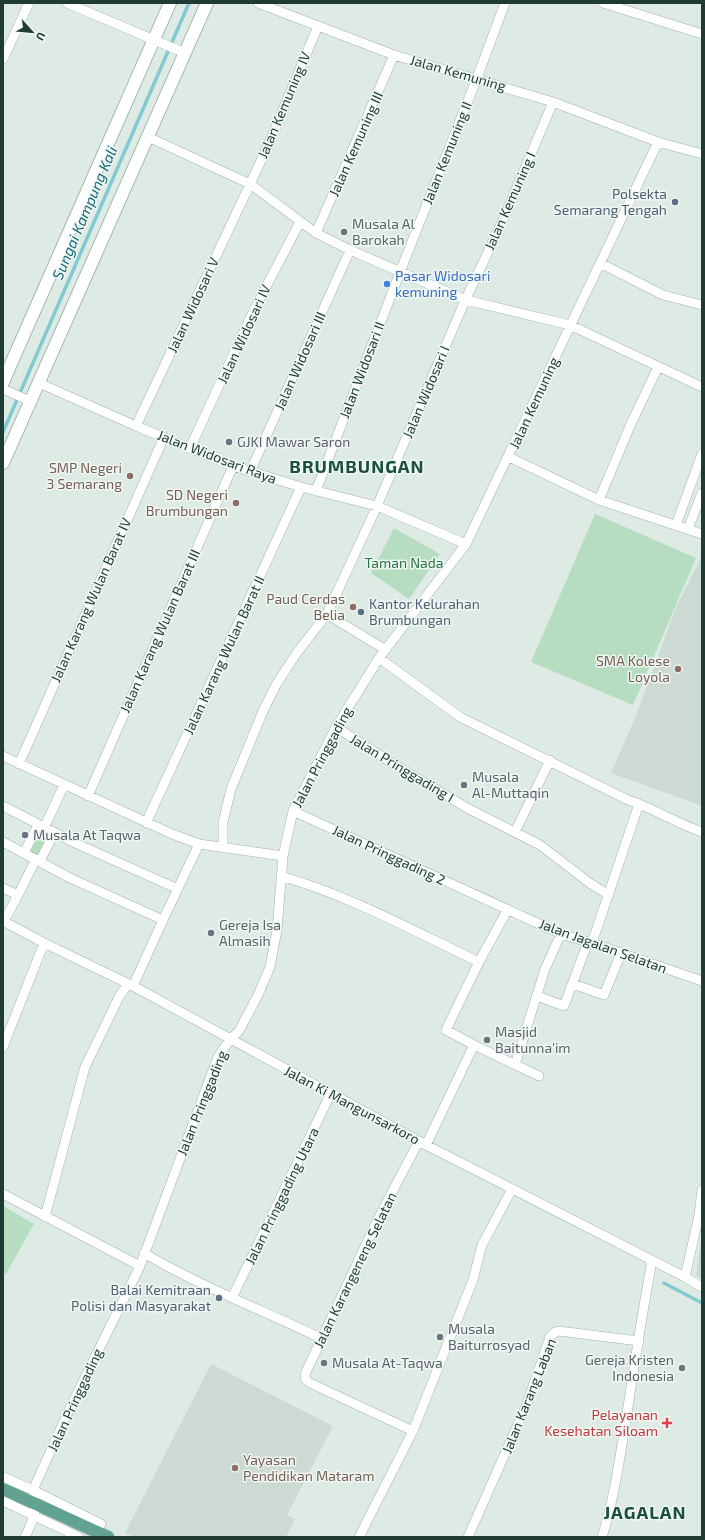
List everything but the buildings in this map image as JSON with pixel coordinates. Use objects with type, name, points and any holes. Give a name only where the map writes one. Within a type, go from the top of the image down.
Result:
[{"type":"main road","points":[[3,387],[156,41],[170,3]]},
{"type":"main road","points":[[3,463],[28,400],[39,383],[148,137],[182,52],[207,3]]},
{"type":"main road","points":[[3,1480],[35,1504],[80,1533],[102,1531]]},
{"type":"street","points":[[3,59],[29,3]]},
{"type":"street","points":[[67,3],[182,52]]},
{"type":"street","name":"Jalan Kemuning","points":[[258,3],[394,55],[477,78],[553,102],[658,142],[702,154]]},
{"type":"street","name":"Jalan Kemuning II","points":[[400,272],[505,3]]},
{"type":"street","points":[[603,3],[702,34]]},
{"type":"street","name":"Jalan Kemuning IV","points":[[250,184],[267,148],[318,26]]},
{"type":"street","name":"Jalan Kemuning III","points":[[316,233],[394,55]]},
{"type":"street","name":"Jalan Kemuning I","points":[[466,300],[503,220],[553,102]]},
{"type":"street","points":[[148,137],[250,184],[316,233],[350,250],[466,300],[570,325],[702,387]]},
{"type":"street","name":"Jalan Kemuning","points":[[384,649],[466,544],[509,457],[570,325],[658,142]]},
{"type":"street","name":"Jalan Widosari V","points":[[136,426],[250,184]]},
{"type":"street","name":"Jalan Widosari IV","points":[[190,448],[255,308],[300,222]]},
{"type":"street","name":"Jalan Widosari III","points":[[250,472],[350,250]]},
{"type":"street","points":[[600,263],[663,294],[702,305]]},
{"type":"street","name":"Jalan Widosari II","points":[[316,491],[400,272]]},
{"type":"street","name":"Jalan Widosari I","points":[[223,848],[223,822],[231,789],[264,711],[276,685],[296,654],[327,614],[377,506],[466,300]]},
{"type":"street","points":[[599,500],[630,426],[658,367]]},
{"type":"street","name":"Jalan Widosari Raya","points":[[39,383],[232,466],[301,487],[377,506],[466,544]]},
{"type":"street","points":[[3,387],[28,400]]},
{"type":"street","name":"Jalan Karang Wulan Barat IV","points":[[19,764],[164,437]]},
{"type":"street","points":[[676,525],[702,454]]},
{"type":"street","points":[[509,457],[599,500],[702,534]]},
{"type":"street","name":"Jalan Karang Wulan Barat III","points":[[88,796],[232,466]]},
{"type":"street","name":"Jalan Karang Wulan Barat II","points":[[146,823],[301,487]]},
{"type":"street","points":[[688,529],[702,493]]},
{"type":"street","points":[[327,614],[384,649]]},
{"type":"street","name":"Jalan Pringgading","points":[[33,1490],[70,1408],[140,1266],[210,1075],[218,1057],[230,1039],[239,1031],[267,976],[277,930],[283,856],[293,811],[336,727],[384,649]]},
{"type":"street","points":[[379,658],[460,717],[525,750],[550,760],[628,800],[702,832]]},
{"type":"street","name":"Jalan Pringgading I","points":[[336,727],[467,808],[540,845],[591,884],[609,895]]},
{"type":"street","points":[[3,756],[146,823],[199,844],[283,856]]},
{"type":"street","points":[[515,832],[550,760]]},
{"type":"street","points":[[24,853],[64,785]]},
{"type":"street","points":[[537,996],[564,1006],[609,895],[640,804]]},
{"type":"street","points":[[3,806],[41,826],[178,889]]},
{"type":"street","name":"Jalan Pringgading 2","points":[[293,811],[484,899]]},
{"type":"street","points":[[4,921],[54,832]]},
{"type":"street","points":[[3,842],[70,878],[163,920]]},
{"type":"street","points":[[45,1217],[87,1064],[120,996],[131,985],[137,976],[199,844]]},
{"type":"street","points":[[281,876],[321,889],[363,906],[479,962]]},
{"type":"street","points":[[3,888],[18,896]]},
{"type":"street","name":"Jalan Jagalan Selatan","points":[[484,899],[562,934],[590,942],[702,981]]},
{"type":"street","points":[[508,909],[479,962],[446,1030],[474,1046],[539,1076]]},
{"type":"street","name":"Jalan Ki Mangunsarkoro","points":[[4,921],[44,943],[131,985],[423,1143],[702,1287]]},
{"type":"street","points":[[515,1065],[546,969],[562,934]]},
{"type":"street","points":[[3,1047],[44,943]]},
{"type":"street","points":[[573,984],[604,995],[621,953]]},
{"type":"street","name":"Jalan Karangeneng Selatan","points":[[413,1431],[307,1381],[305,1374],[379,1217],[423,1143],[434,1129],[474,1046]]},
{"type":"street","name":"Jalan Pringgading Utara","points":[[232,1298],[331,1093]]},
{"type":"street","points":[[359,1537],[413,1431],[473,1280],[482,1245],[512,1189]]},
{"type":"street","points":[[685,1277],[699,1215],[702,1190]]},
{"type":"street","points":[[3,1194],[140,1266]]},
{"type":"street","points":[[144,1253],[182,1274],[322,1339]]},
{"type":"street","points":[[602,1537],[614,1494],[639,1341],[641,1314],[652,1261]]},
{"type":"street","name":"Jalan Karang Laban","points":[[468,1537],[527,1404],[550,1337],[555,1332],[559,1331],[639,1341]]},
{"type":"street","points":[[3,1480],[33,1490],[102,1531]]},
{"type":"street","points":[[25,1537],[35,1516],[33,1490]]},
{"type":"street","points":[[3,1501],[35,1516],[80,1533]]},
{"type":"shaded area","name":"SMA Kolese Loyola","points":[[702,556],[702,806],[611,773],[635,718],[677,605]]},
{"type":"shaded area","points":[[702,1235],[702,1279],[696,1275]]},
{"type":"shaded area","name":"Yayasan Pendidikan Mataram","points":[[211,1364],[333,1426],[287,1515],[295,1519],[286,1537],[134,1537],[125,1533]]},
{"type":"green space","points":[[595,514],[696,558],[633,705],[531,662]]},
{"type":"green space","name":"Taman Nada","points":[[394,528],[440,554],[409,599],[371,573]]},
{"type":"green space","points":[[40,830],[51,835],[38,859],[27,853]]},
{"type":"green space","points":[[3,1206],[34,1224],[6,1274],[3,1272]]},
{"type":"waterway","name":"Sungai Kampung Kali","points":[[3,432],[189,3]]},
{"type":"waterway","points":[[664,1283],[702,1303]]},
{"type":"place","name":"Polsekta Semarang Tengah","points":[[675,202]]},
{"type":"place","name":"Musala Al Barokah","points":[[344,232]]},
{"type":"place","name":"Pasar Widosari kemuning","points":[[387,284]]},
{"type":"place","name":"GJKI Mawar Saron","points":[[229,442]]},
{"type":"place","name":"SMP Negeri 3 Semarang","points":[[130,476]]},
{"type":"place","name":"SD Negeri Brumbungan","points":[[236,503]]},
{"type":"place","name":"Paud Cerdas Belia","points":[[353,607]]},
{"type":"place","name":"Kantor Kelurahan Brumbungan","points":[[361,612]]},
{"type":"place","name":"SMA Kolese Loyola","points":[[678,669]]},
{"type":"place","name":"Musala Al-Muttaqin","points":[[464,785]]},
{"type":"place","name":"Musala At Taqwa","points":[[25,835]]},
{"type":"place","name":"Gereja Isa Almasih","points":[[211,933]]},
{"type":"place","name":"Masjid Baitunna'im","points":[[487,1040]]},
{"type":"place","name":"Balai Kemitraan Polisi dan Masyarakat","points":[[219,1298]]},
{"type":"place","name":"Musala Baiturrosyad","points":[[440,1337]]},
{"type":"place","name":"Musala At-Taqwa","points":[[324,1363]]},
{"type":"place","name":"Gereja Kristen Indonesia","points":[[682,1368]]},
{"type":"place","name":"Pelayanan Kesehatan Siloam","points":[[667,1423]]},
{"type":"place","name":"Yayasan Pendidikan Mataram","points":[[235,1468]]},
{"type":"district","name":"BRUMBUNGAN","points":[[357,467]]},
{"type":"district","name":"JAGALAN","points":[[645,1513]]}]
